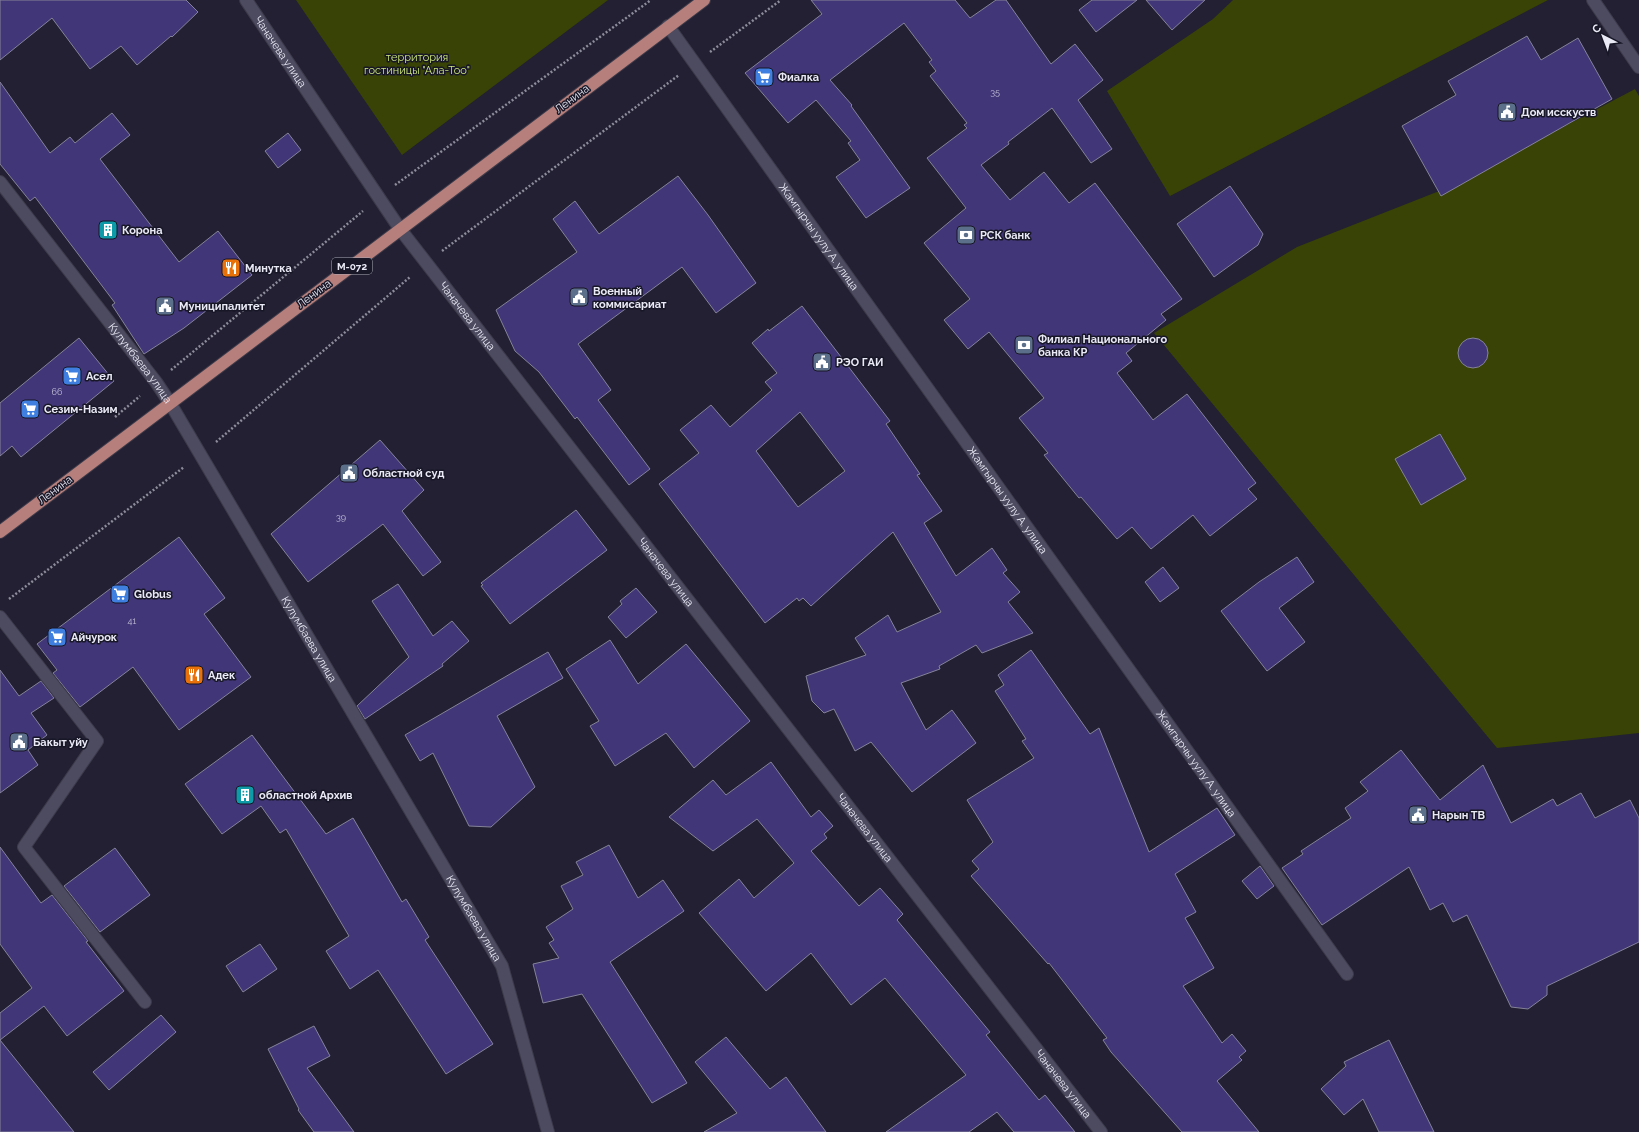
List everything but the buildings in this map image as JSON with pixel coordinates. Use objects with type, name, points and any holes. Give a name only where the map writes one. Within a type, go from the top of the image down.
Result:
[{"type":"main road","name":"Ленина","points":[[0,532],[704,0]]},
{"type":"street","name":"Чаначева улица","points":[[246,0],[400,229],[1101,1132]]},
{"type":"street","points":[[1593,0],[1639,67]]},
{"type":"street","name":"Жамгырчы уулу А. улица","points":[[668,26],[1347,974]]},
{"type":"street","name":"Кулумбаева улица","points":[[0,182],[156,382],[170,403],[502,966],[548,1132]]},
{"type":"street","points":[[0,617],[98,741],[24,846],[146,1002]]},
{"type":"path","points":[[114,417],[379,197],[651,0]]},
{"type":"path","points":[[6,602],[200,455],[426,263],[781,0]]},
{"type":"green space","name":"территория гостиницы \"Ала-Тоо\"","points":[[296,0],[608,0],[402,155]]},
{"type":"green space","points":[[1233,0],[1548,0],[1170,196],[1107,91],[1213,19]]},
{"type":"green space","points":[[1635,89],[1639,96],[1639,733],[1497,748],[1154,333],[1297,247],[1452,186]]},
{"type":"place","name":"Фиалка","points":[[764,77]]},
{"type":"place","name":"Дом исскуств","points":[[1507,112]]},
{"type":"place","name":"Корона","points":[[108,230]]},
{"type":"place","name":"РСК банк","points":[[966,235]]},
{"type":"place","name":"Минутка","points":[[231,268]]},
{"type":"place","name":"Военный коммисариат","points":[[579,297]]},
{"type":"place","name":"Муниципалитет","points":[[165,306]]},
{"type":"place","name":"Филиал Национального банка КР","points":[[1024,345]]},
{"type":"place","name":"РЭО ГАИ","points":[[822,362]]},
{"type":"place","name":"Асел","points":[[72,376]]},
{"type":"place","name":"Сезим-Назим","points":[[30,409]]},
{"type":"place","name":"Областной суд","points":[[349,473]]},
{"type":"place","name":"Globus","points":[[120,594]]},
{"type":"place","name":"Айчурок","points":[[57,637]]},
{"type":"place","name":"Адек","points":[[194,675]]},
{"type":"place","name":"Бакыт уйу","points":[[19,742]]},
{"type":"place","name":"областной Архив","points":[[245,795]]},
{"type":"place","name":"Нарын ТВ","points":[[1418,815]]}]
